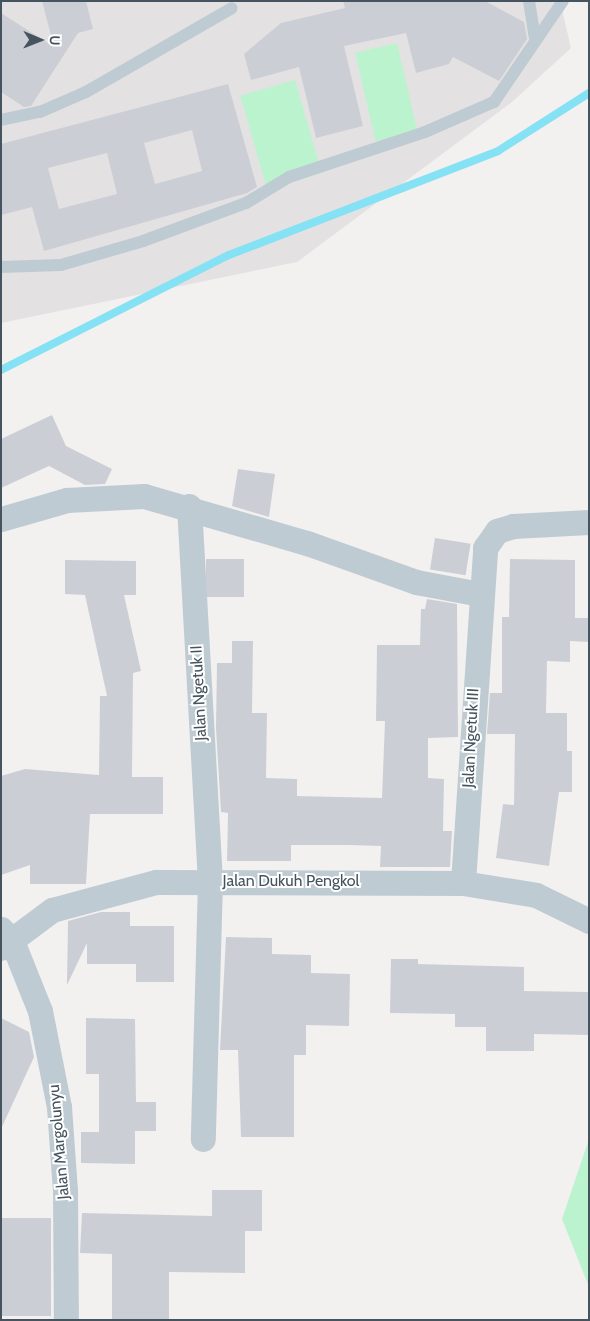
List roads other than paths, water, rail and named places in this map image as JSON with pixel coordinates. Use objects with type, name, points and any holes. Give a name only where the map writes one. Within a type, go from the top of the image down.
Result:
[{"type":"street","points":[[1,519],[67,500],[144,496],[189,506],[416,582],[480,594]]},
{"type":"street","name":"Jalan Ngetuk II","points":[[189,506],[210,880],[203,1140]]},
{"type":"street","name":"Jalan Ngetuk III","points":[[463,883],[484,548],[497,531],[513,526],[589,522]]},
{"type":"street","name":"Jalan Dukuh Pengkol","points":[[5,939],[52,910],[101,895],[156,882],[210,880],[463,883],[536,895],[589,921]]},
{"type":"street","name":"Jalan Margolunyu","points":[[5,939],[40,1011],[59,1107],[65,1190],[66,1320]]},
{"type":"lane","points":[[529,1],[534,37]]},
{"type":"lane","points":[[1,267],[61,264],[143,241],[246,203],[289,177],[425,132],[494,102],[534,37],[562,1]]},
{"type":"lane","points":[[1,120],[40,112],[86,92],[232,8]]},
{"type":"waterway","points":[[1,370],[229,255],[498,151],[589,93]]}]
